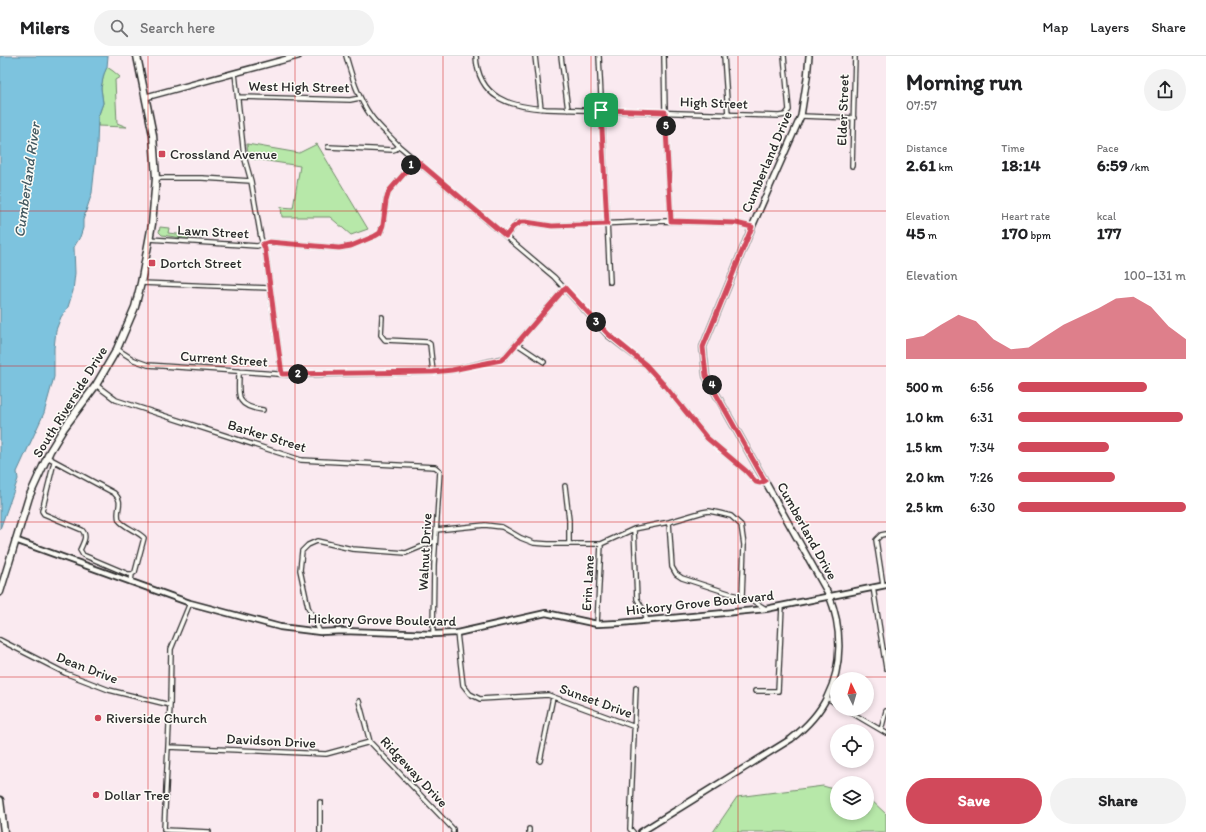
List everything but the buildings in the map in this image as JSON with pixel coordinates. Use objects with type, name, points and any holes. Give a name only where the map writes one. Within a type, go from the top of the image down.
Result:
[{"type":"highway","name":"South Riverside Drive","points":[[0,592],[29,497],[47,457],[64,428],[96,385],[118,349],[135,307],[149,239],[155,199],[156,178],[153,135],[137,56]]},
{"type":"highway","points":[[0,800],[4,832]]},
{"type":"main road","points":[[146,98],[298,56]]},
{"type":"main road","name":"Cumberland Drive","points":[[641,832],[791,739],[812,719],[827,698],[836,672],[839,643],[836,615],[829,595],[706,376],[703,347],[752,227],[801,116],[809,56]]},
{"type":"street","points":[[346,56],[360,98],[372,117],[399,146],[565,288],[603,330],[646,365],[707,438],[746,471],[756,482],[760,483],[765,481]]},
{"type":"street","name":"High Street","points":[[476,56],[479,76],[485,87],[494,96],[512,103],[541,109],[779,116],[786,115],[788,113],[789,103],[784,56]]},
{"type":"street","points":[[536,56],[541,109]]},
{"type":"street","points":[[561,56],[568,110]]},
{"type":"street","points":[[599,56],[610,282]]},
{"type":"street","points":[[664,56],[665,112],[671,221]]},
{"type":"street","points":[[724,56],[728,115]]},
{"type":"street","name":"Elder Street","points":[[852,166],[855,56]]},
{"type":"street","points":[[235,73],[244,156],[251,181],[265,249],[282,374]]},
{"type":"street","name":"West High Street","points":[[238,96],[350,100],[360,98]]},
{"type":"street","points":[[801,116],[854,118]]},
{"type":"street","points":[[328,147],[393,150],[399,146]]},
{"type":"street","name":"Lawn Street","points":[[149,239],[257,246],[269,242],[339,248],[351,246],[380,233],[383,225],[386,201],[389,191],[416,160]]},
{"type":"street","points":[[156,178],[202,178],[251,181]]},
{"type":"street","points":[[506,236],[513,227],[521,222],[552,226],[671,221],[736,223],[752,227]]},
{"type":"street","points":[[141,283],[270,288]]},
{"type":"street","name":"Current Street","points":[[118,349],[134,360],[148,365],[282,374],[433,372],[452,370],[501,360],[504,358],[565,288]]},
{"type":"street","points":[[382,317],[381,335],[385,340],[427,342],[430,344],[433,372]]},
{"type":"street","points":[[517,344],[544,362]]},
{"type":"street","points":[[239,371],[240,395],[242,403],[250,408],[263,410]]},
{"type":"street","name":"Barker Street","points":[[96,385],[116,400],[301,460],[435,467],[440,471]]},
{"type":"street","points":[[47,457],[118,497],[120,501],[118,518],[121,523],[141,534],[144,538],[139,558],[132,574],[131,582]]},
{"type":"street","points":[[54,462],[42,511],[44,514],[82,530],[85,537],[80,550],[83,555],[128,574],[132,574]]},
{"type":"street","name":"Walnut Drive","points":[[433,634],[435,541],[440,471]]},
{"type":"street","points":[[565,486],[569,520],[569,544]]},
{"type":"street","points":[[436,530],[486,525],[502,528],[534,543],[601,544],[634,529],[669,522],[709,511],[731,516],[741,525],[744,545],[742,598]]},
{"type":"street","points":[[669,522],[672,567],[676,574],[682,578],[753,601],[766,609]]},
{"type":"street","points":[[634,529],[636,599],[644,611],[647,621]]},
{"type":"street","points":[[884,585],[879,564],[876,540],[881,535],[886,534]]},
{"type":"street","name":"Hickory Grove Boulevard","points":[[15,540],[190,603],[280,627],[320,632],[457,633],[546,613],[597,624],[647,621],[766,609],[884,585]]},
{"type":"street","points":[[320,632],[308,607],[300,570],[302,551],[308,545],[317,541],[352,549],[406,553],[435,541]]},
{"type":"street","name":"Erin Lane","points":[[597,624],[601,544]]},
{"type":"street","points":[[873,587],[886,668]]},
{"type":"street","points":[[190,603],[171,649],[164,830],[209,832]]},
{"type":"street","points":[[756,692],[778,691],[782,606]]},
{"type":"street","name":"Sunset Drive","points":[[457,633],[463,685],[470,694],[480,699],[548,695],[635,726]]},
{"type":"street","name":"Dean Drive","points":[[0,640],[65,673],[109,690],[170,705]]},
{"type":"street","points":[[633,832],[630,829],[636,688]]},
{"type":"street","points":[[540,761],[553,697]]},
{"type":"street","name":"Ridgeway Drive","points":[[359,701],[370,742],[453,829],[453,832]]},
{"type":"street","points":[[881,730],[886,711]]},
{"type":"street","points":[[857,716],[886,733]]},
{"type":"street","name":"Davidson Drive","points":[[168,747],[326,754],[370,742]]},
{"type":"street","points":[[320,802],[320,832]]},
{"type":"green space","points":[[107,67],[120,77],[115,80],[117,123],[127,127],[98,126],[98,117],[103,103],[101,88],[104,73]]},
{"type":"green space","points":[[247,144],[299,153],[317,144],[368,229],[351,235],[330,217],[282,217],[281,207],[293,208],[300,166],[248,158]]},
{"type":"green space","points":[[160,227],[169,228],[168,233],[186,235],[187,231],[190,235],[189,239],[162,235],[159,232]]},
{"type":"green space","points":[[823,786],[830,788],[830,820],[874,820],[874,803],[886,814],[886,832],[713,832],[737,797]]},
{"type":"water","name":"Cumberland River","points":[[0,56],[108,56],[107,67],[101,88],[103,103],[98,117],[97,146],[92,193],[83,220],[83,228],[80,237],[74,247],[75,273],[73,291],[68,307],[61,317],[56,330],[54,348],[54,377],[44,413],[17,472],[18,479],[0,529]]},
{"type":"place","name":"Crossland Avenue","points":[[162,154]]},
{"type":"place","name":"Dortch Street","points":[[152,263]]},
{"type":"place","name":"Riverside Church","points":[[98,718]]},
{"type":"place","name":"Dollar Tree","points":[[96,795]]},
{"type":"route","points":[[601,110],[665,112],[671,221],[736,223],[752,227],[703,347],[706,376],[765,481],[760,483],[756,482],[746,471],[707,438],[646,365],[598,325],[565,288],[501,360],[439,372],[282,374],[265,249],[263,244],[269,242],[344,248],[375,236],[380,233],[382,229],[389,191],[416,160],[506,236],[517,223],[521,222],[552,226],[607,224],[601,110]]}]
